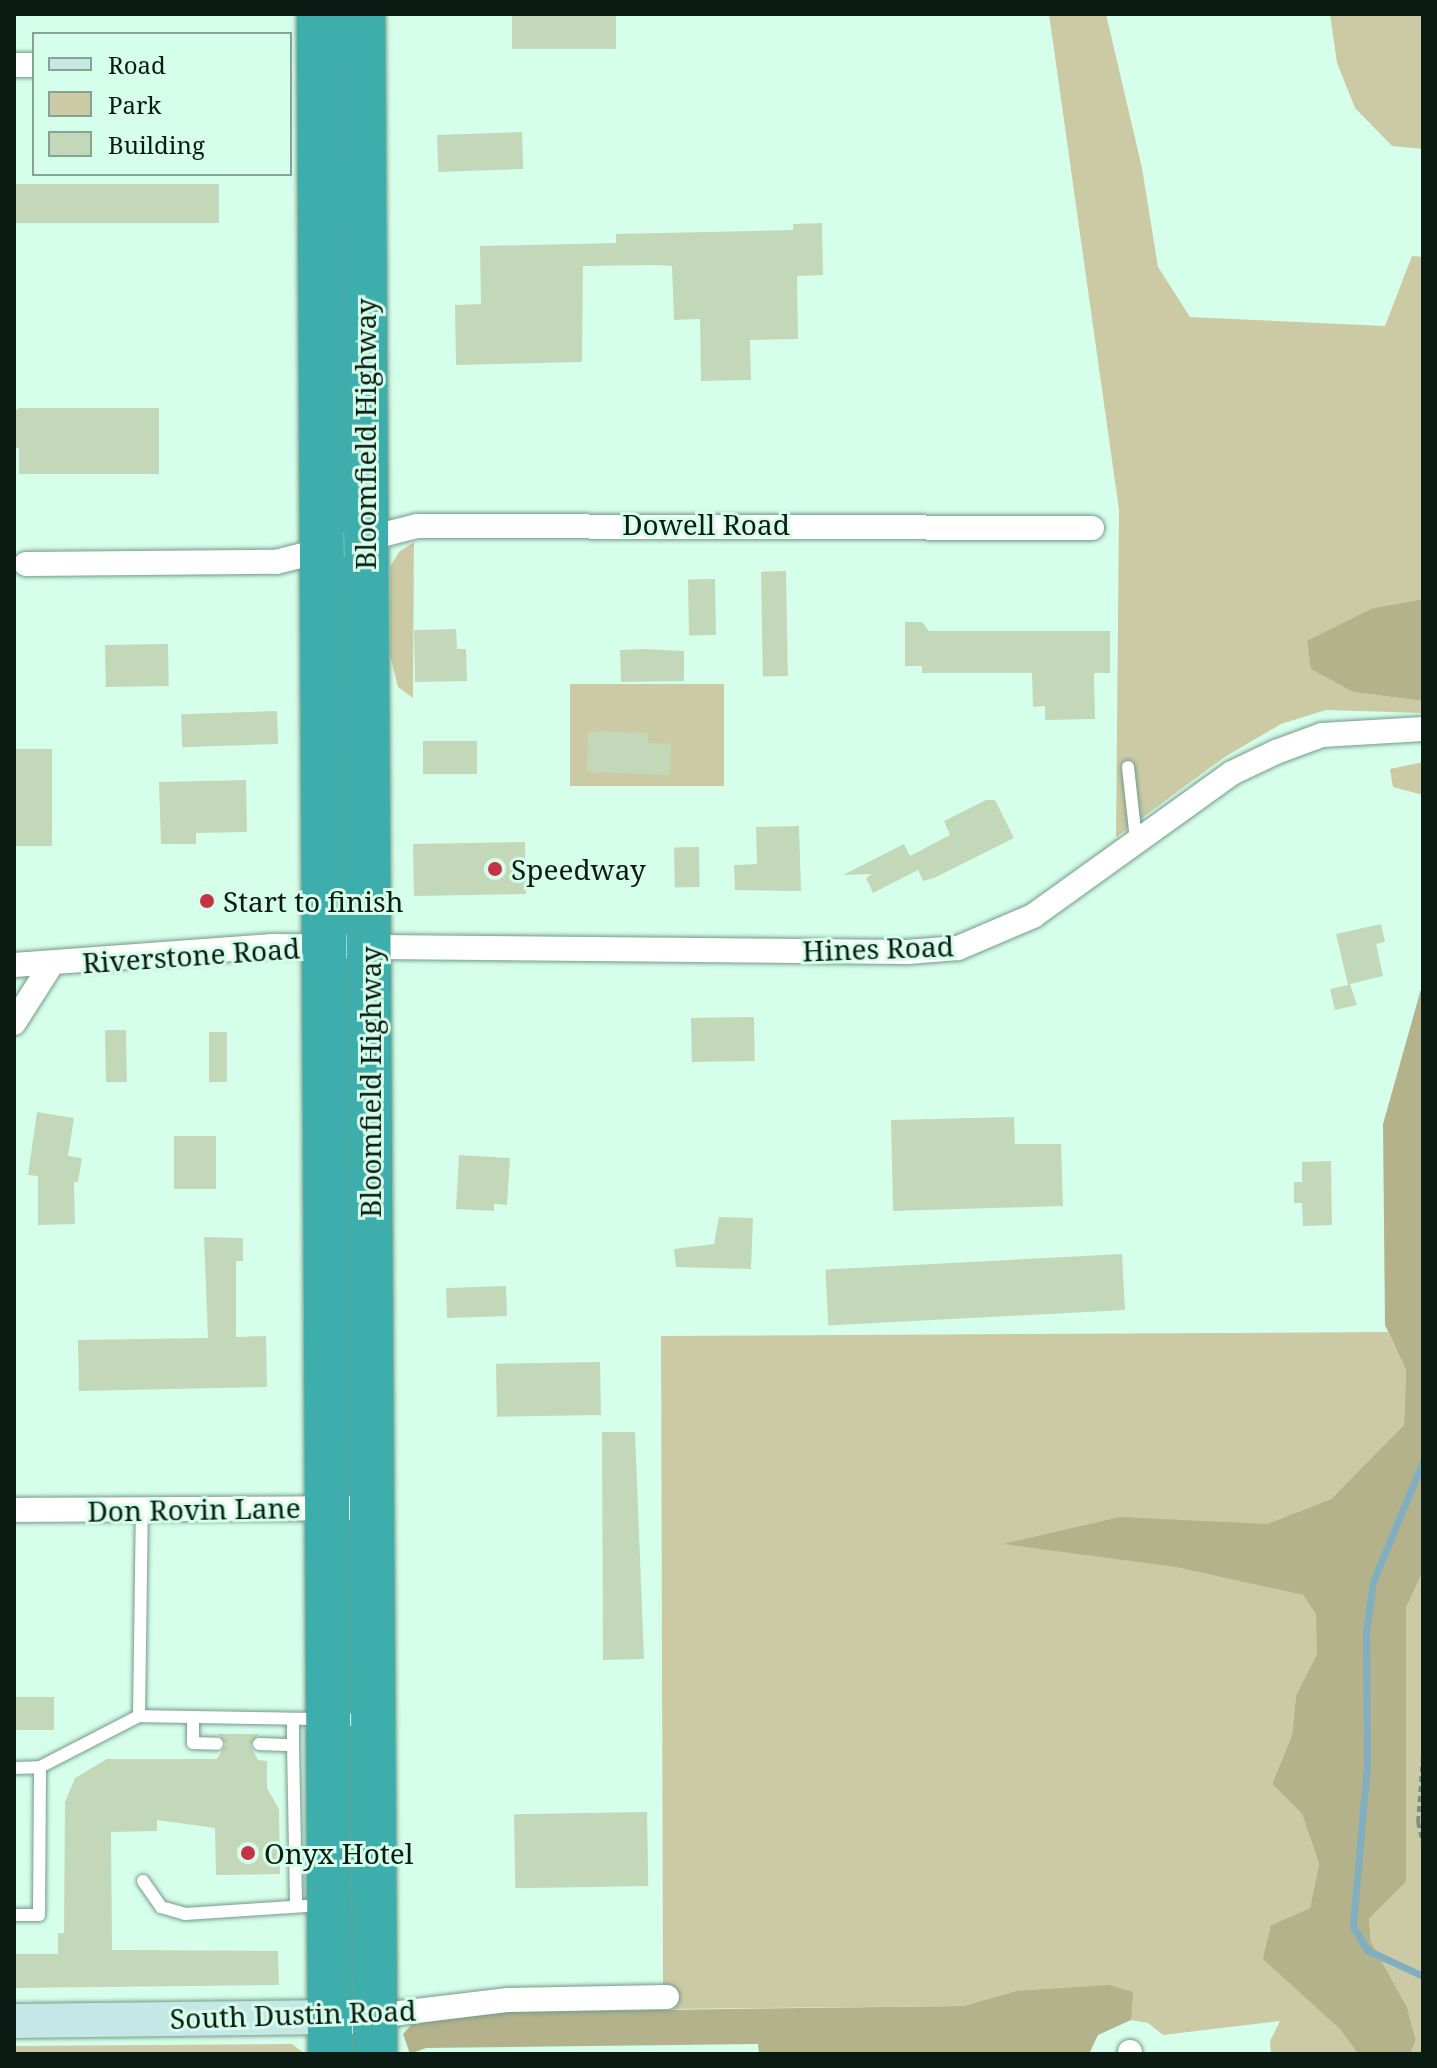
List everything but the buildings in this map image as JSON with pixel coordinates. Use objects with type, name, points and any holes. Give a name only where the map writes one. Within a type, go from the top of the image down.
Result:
[{"type":"highway","name":"Bloomfield Highway","points":[[319,14],[305,66],[323,553],[328,1507],[311,1720],[312,1905],[329,2035]]},
{"type":"highway","name":"Bloomfield Highway","points":[[363,14],[375,2035]]},
{"type":"street","points":[[305,66],[363,65]]},
{"type":"street","name":"Dowell Road","points":[[323,553],[366,537],[417,526],[1092,528]]},
{"type":"street","points":[[20,564],[276,562],[323,553]]},
{"type":"street","name":"Hines Road","points":[[369,949],[934,951],[1010,930],[1232,773],[1276,752],[1322,735],[1423,729]]},
{"type":"street","name":"Riverstone Road","points":[[14,965],[51,965],[272,946],[369,949]]},
{"type":"street","points":[[14,1023],[51,965]]},
{"type":"street","name":"Don Rovin Lane","points":[[14,1510],[374,1508]]},
{"type":"street","name":"South Dustin Road","points":[[14,2021],[375,2035],[508,2000],[667,1997]]},
{"type":"lane","points":[[1128,767],[1136,840]]},
{"type":"lane","points":[[139,1716],[142,1509]]},
{"type":"lane","points":[[14,1768],[40,1767],[139,1716],[374,1720]]},
{"type":"lane","points":[[193,1717],[193,1743],[217,1744]]},
{"type":"lane","points":[[143,1881],[161,1907],[185,1914],[312,1905],[293,1745],[311,1720]]},
{"type":"lane","points":[[259,1744],[293,1745]]},
{"type":"lane","points":[[14,1915],[39,1915],[40,1767]]},
{"type":"path","points":[[1423,1756],[1418,1822],[1423,1844]]},
{"type":"green space","points":[[1049,14],[1106,14],[1142,168],[1158,267],[1190,317],[1385,326],[1412,256],[1423,257],[1423,599],[1373,608],[1307,642],[1312,669],[1353,692],[1423,701],[1423,713],[1326,710],[1281,724],[1223,758],[1116,837],[1119,510]]},
{"type":"green space","points":[[1330,14],[1423,14],[1423,149],[1392,146],[1355,108],[1337,63]]},
{"type":"green space","points":[[414,542],[413,698],[398,687],[390,655],[390,567],[399,552]]},
{"type":"green space","points":[[570,684],[724,684],[724,786],[570,786]]},
{"type":"green space","points":[[1423,762],[1423,795],[1393,787],[1390,769]]},
{"type":"green space","points":[[1388,1332],[1406,1370],[1404,1425],[1331,1499],[1267,1524],[1007,1544],[1138,1558],[1303,1595],[1317,1614],[1317,1654],[1296,1695],[1292,1735],[1272,1784],[1302,1814],[1319,1864],[1310,1908],[1271,1925],[1358,2054],[1271,2054],[1270,2041],[1280,2021],[1163,2035],[1148,2023],[1131,2020],[1131,2015],[1016,1991],[963,2006],[668,2009],[663,1984],[661,1336]]},
{"type":"green space","points":[[1423,1571],[1423,2054],[1410,2054],[1416,2040],[1407,2007],[1371,1942],[1369,1919],[1406,1882],[1406,1608]]},
{"type":"green space","points":[[292,2044],[305,2054],[14,2054],[14,2046]]},
{"type":"shaded area","points":[[1423,599],[1423,701],[1353,692],[1311,669],[1307,641],[1373,608]]},
{"type":"shaded area","points":[[1423,982],[1423,1571],[1406,1608],[1406,1882],[1369,1919],[1371,1942],[1407,2007],[1416,2040],[1410,2054],[1358,2054],[1341,2030],[1263,1959],[1271,1925],[1310,1908],[1319,1864],[1302,1814],[1272,1784],[1292,1735],[1296,1695],[1317,1654],[1316,1614],[1303,1595],[1176,1567],[1003,1544],[1120,1517],[1267,1524],[1331,1499],[1404,1425],[1406,1370],[1385,1325],[1383,1124]]},
{"type":"shaded area","points":[[1109,1985],[1133,1992],[1131,2020],[1098,2035],[1089,2054],[759,2054],[758,2044],[426,2048],[410,2054],[403,2034],[412,2024],[499,2012],[963,2006],[1016,1991]]},
{"type":"waterway","points":[[1423,1461],[1373,1582],[1366,1632],[1367,1765],[1353,1926],[1367,1950],[1423,1976]]},
{"type":"place","name":"Speedway","points":[[495,869]]},
{"type":"place","name":"Start to finish","points":[[207,901]]},
{"type":"place","name":"Onyx Hotel","points":[[248,1853]]}]
